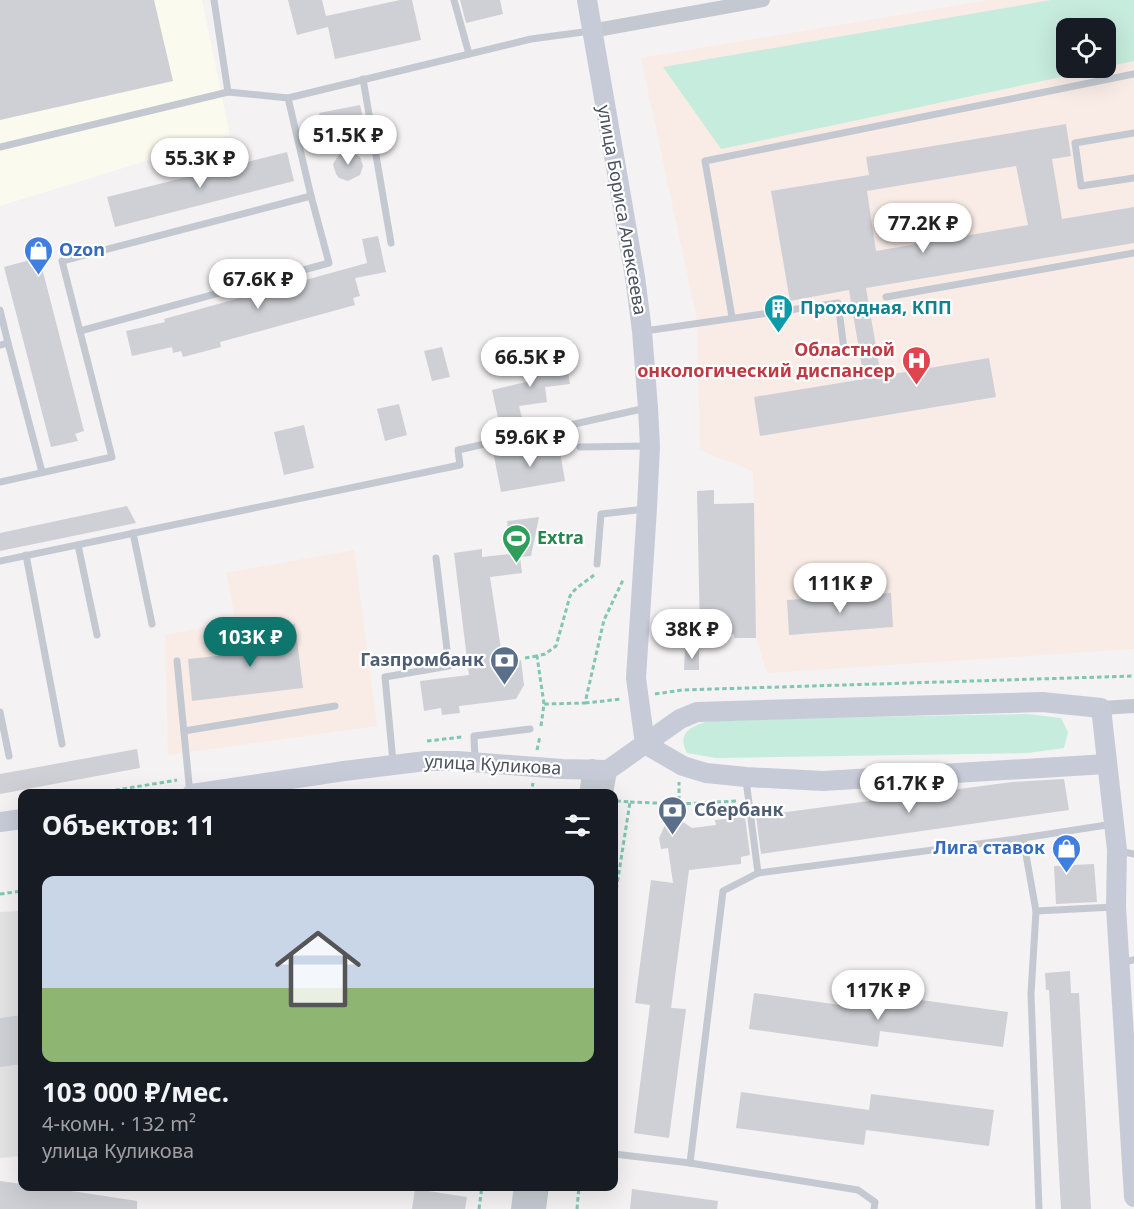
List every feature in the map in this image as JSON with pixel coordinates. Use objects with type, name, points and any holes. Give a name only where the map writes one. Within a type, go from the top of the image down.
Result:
[{"type":"main road","name":"улица Бориса Алексеева","points":[[587,0],[633,265],[642,331],[650,446],[636,678],[645,744]]},
{"type":"main road","points":[[600,769],[645,744],[680,719],[697,712],[1042,702],[1101,708],[1113,824],[1125,852],[1116,907],[1127,961],[1134,1197]]},
{"type":"main road","points":[[645,744],[683,766],[706,773],[823,781],[1107,764]]},
{"type":"main road","name":"улица Куликова","points":[[226,789],[426,761],[600,769]]},
{"type":"main road","points":[[0,822],[18,820]]},
{"type":"street","points":[[591,32],[763,0]]},
{"type":"street","points":[[1101,708],[1134,706]]},
{"type":"street","points":[[590,789],[600,769]]},
{"type":"street","points":[[600,769],[603,789]]},
{"type":"street","points":[[520,1209],[522,1191]]},
{"type":"street","points":[[537,1209],[539,1191]]},
{"type":"lane","points":[[214,0],[228,92]]},
{"type":"lane","points":[[454,0],[469,54]]},
{"type":"lane","points":[[0,147],[228,92],[288,98],[531,39],[591,32]]},
{"type":"lane","points":[[732,317],[705,161],[1134,74]]},
{"type":"lane","points":[[363,79],[391,243]]},
{"type":"lane","points":[[80,331],[329,263],[310,196],[288,98]]},
{"type":"lane","points":[[1134,133],[1075,143],[1081,186],[1134,178]]},
{"type":"lane","points":[[0,482],[112,457],[62,261],[310,196]]},
{"type":"lane","points":[[886,297],[1134,253]]},
{"type":"lane","points":[[642,331],[838,303],[844,349]]},
{"type":"lane","points":[[0,310],[42,472]]},
{"type":"lane","points":[[0,345],[9,343]]},
{"type":"lane","points":[[0,561],[460,465],[458,450],[648,408]]},
{"type":"lane","points":[[580,447],[650,446]]},
{"type":"lane","points":[[597,564],[601,514],[648,508]]},
{"type":"lane","points":[[133,533],[152,624]]},
{"type":"lane","points":[[78,545],[97,635]]},
{"type":"lane","points":[[26,555],[62,744]]},
{"type":"lane","points":[[394,765],[385,677],[448,666],[436,558]]},
{"type":"lane","points":[[177,662],[190,789]]},
{"type":"lane","points":[[184,730],[335,706]]},
{"type":"lane","points":[[0,712],[9,756]]},
{"type":"lane","points":[[475,762],[474,736],[530,729]]},
{"type":"lane","points":[[746,777],[758,873]]},
{"type":"lane","points":[[690,1163],[723,891],[758,873],[1113,824]]},
{"type":"lane","points":[[1023,838],[1036,911],[1031,994],[1039,1209]]},
{"type":"lane","points":[[1036,911],[1116,907]]},
{"type":"lane","points":[[618,1154],[690,1163],[858,1190],[875,1202],[874,1209]]},
{"type":"path","points":[[525,658],[545,654],[556,646],[570,596],[595,574],[597,564]]},
{"type":"path","points":[[585,703],[604,620],[626,574]]},
{"type":"path","points":[[535,767],[544,704],[537,656]]},
{"type":"path","points":[[544,704],[585,703],[682,690],[1134,676]]},
{"type":"path","points":[[618,801],[630,802],[618,878]]},
{"type":"path","points":[[679,804],[749,801]]},
{"type":"path","points":[[0,894],[18,892]]},
{"type":"path","points":[[479,1209],[481,1191]]},
{"type":"path","points":[[577,1209],[579,1191]]},
{"type":"shaded area","points":[[0,0],[202,0],[230,135],[0,206]]},
{"type":"shaded area","name":"Областной онкологический диспансер","points":[[990,0],[1134,0],[1134,649],[767,673],[756,638],[753,471],[700,450],[697,320],[641,58]]},
{"type":"shaded area","points":[[354,550],[377,726],[168,755],[165,635],[236,622],[226,573]]},
{"type":"shaded area","points":[[18,911],[18,1156],[0,1158],[0,912]]},
{"type":"green space","points":[[1051,0],[1134,0],[1134,61],[1116,65],[1116,18],[1056,18],[1057,78],[721,149],[663,67]]},
{"type":"green space","points":[[1027,714],[1061,718],[1068,732],[1064,748],[1028,753],[716,758],[687,753],[683,739],[693,727],[712,720]]},
{"type":"building","points":[[0,0],[154,0],[173,81],[0,120]]},
{"type":"building","points":[[288,0],[322,0],[326,16],[400,0],[412,0],[421,40],[335,59],[328,27],[297,35]]},
{"type":"building","points":[[460,0],[500,0],[503,14],[466,23]]},
{"type":"building","points":[[360,105],[365,126],[324,134],[319,113]]},
{"type":"building","points":[[1066,124],[1071,156],[1052,159],[1062,219],[1134,207],[1134,243],[866,288],[881,376],[989,358],[996,397],[760,436],[754,397],[864,379],[849,290],[790,301],[771,191],[869,175],[866,157]],"holes":[[[1016,166],[1028,225],[876,251],[867,191]]]},
{"type":"building","points":[[347,149],[360,157],[363,166],[360,175],[348,181],[339,178],[333,164],[338,156]]},
{"type":"building","points":[[287,152],[294,181],[115,227],[107,197]]},
{"type":"building","points":[[378,236],[386,272],[355,278],[360,296],[353,298],[355,305],[220,342],[221,347],[183,357],[181,351],[173,353],[172,347],[132,356],[126,331],[165,322],[164,319],[367,263],[362,239]]},
{"type":"building","points":[[30,260],[33,266],[41,264],[84,431],[75,434],[78,441],[51,447],[4,267]]},
{"type":"building","points":[[442,347],[450,377],[432,381],[424,351]]},
{"type":"building","points":[[565,355],[570,384],[545,387],[547,402],[519,406],[523,422],[500,427],[492,390],[530,381],[527,360]]},
{"type":"building","points":[[399,404],[407,435],[385,441],[377,409]]},
{"type":"building","points":[[304,425],[314,468],[284,475],[274,432]]},
{"type":"building","points":[[559,445],[565,481],[501,492],[494,456]]},
{"type":"building","points":[[714,490],[714,504],[754,503],[756,638],[734,638],[734,634],[700,634],[697,491]]},
{"type":"building","points":[[127,506],[136,523],[0,551],[0,533]]},
{"type":"building","points":[[539,517],[531,556],[520,557],[522,573],[490,577],[503,662],[521,660],[524,685],[516,699],[459,706],[460,713],[442,715],[441,708],[424,711],[420,681],[469,675],[454,553],[482,549],[482,557],[511,554],[507,521]]},
{"type":"building","points":[[891,593],[893,627],[789,635],[787,600]]},
{"type":"building","points":[[295,624],[303,688],[192,701],[188,659],[264,651],[261,627]]},
{"type":"building","points":[[685,650],[699,650],[699,670],[684,670]]},
{"type":"building","points":[[137,749],[140,768],[0,794],[0,774]]},
{"type":"building","points":[[1064,779],[1069,810],[761,854],[756,816],[1012,782]]},
{"type":"building","points":[[745,817],[750,855],[741,857],[741,864],[689,870],[671,1008],[686,1009],[669,1138],[634,1133],[650,1005],[635,1003],[651,880],[673,883],[668,848],[661,849],[659,838],[666,823],[671,820],[683,822],[692,828],[716,825],[715,820]]},
{"type":"building","points":[[1094,864],[1097,902],[1056,904],[1054,866]]},
{"type":"building","points":[[1070,971],[1071,993],[1079,993],[1091,1209],[1061,1209],[1049,990],[1046,990],[1045,973]]},
{"type":"building","points":[[754,993],[883,1011],[885,995],[1008,1012],[1003,1047],[880,1031],[878,1047],[749,1029]]},
{"type":"building","points":[[18,1016],[18,1065],[0,1067],[0,1018]]},
{"type":"building","points":[[741,1092],[869,1110],[871,1094],[994,1110],[989,1146],[866,1130],[864,1145],[736,1128]]},
{"type":"building","points":[[0,1181],[18,1183],[18,1191],[72,1191],[137,1201],[137,1209],[0,1209]]},
{"type":"building","points":[[632,1189],[718,1201],[717,1209],[630,1209]]},
{"type":"building","points":[[415,1191],[467,1197],[465,1209],[412,1209]]},
{"type":"place","name":"Ozon","points":[[38,276]]},
{"type":"place","name":"Проходная, КПП","points":[[779,334]]},
{"type":"place","name":"Областной онкологический диспансер","points":[[916,386]]},
{"type":"place","name":"Extra","points":[[516,564]]},
{"type":"place","name":"Газпромбанк","points":[[505,686]]},
{"type":"place","name":"Сбербанк","points":[[673,836]]},
{"type":"place","name":"Лига ставок","points":[[1066,874]]}]
